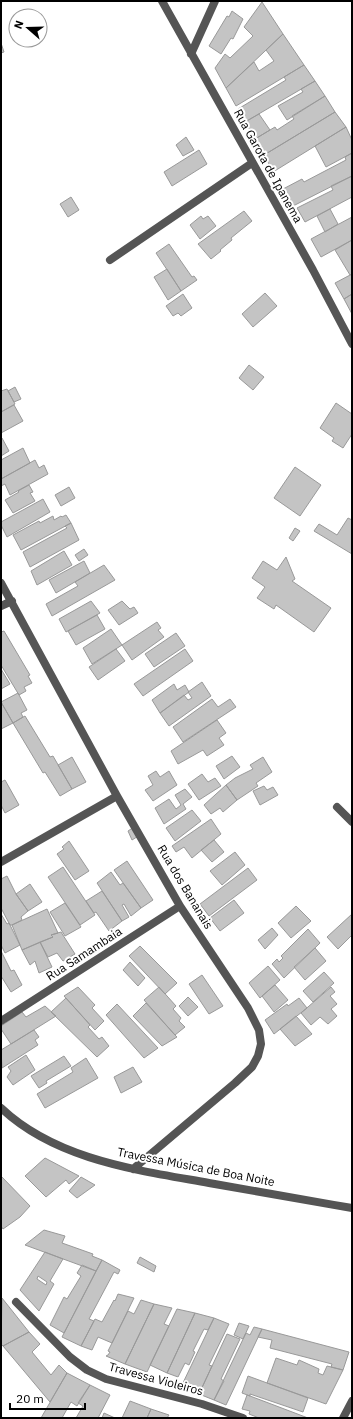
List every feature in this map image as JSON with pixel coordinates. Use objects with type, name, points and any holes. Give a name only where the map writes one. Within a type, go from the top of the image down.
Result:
[{"type":"street","name":"Rua Garota de Ipanema","points":[[162,1],[313,270],[352,344]]},
{"type":"street","points":[[191,54],[215,1]]},
{"type":"street","points":[[110,260],[252,163]]},
{"type":"street","name":"Rua dos Bananais","points":[[1,583],[180,906],[248,1008],[259,1030],[261,1044],[258,1056],[252,1067],[235,1084],[133,1169]]},
{"type":"street","points":[[1,606],[12,601]]},
{"type":"street","points":[[1,862],[118,796]]},
{"type":"street","points":[[338,807],[352,822]]},
{"type":"street","name":"Rua Samambaia","points":[[1,1021],[180,906]]},
{"type":"street","name":"Travessa Música de Boa Noite","points":[[1,1108],[12,1118],[40,1137],[73,1152],[133,1169],[352,1208]]},
{"type":"street","name":"Travessa Violeiros","points":[[16,1302],[70,1357],[87,1370],[106,1379],[128,1386],[202,1404],[243,1418]]},
{"type":"street","points":[[343,1418],[352,1402]]},
{"type":"building","points":[[262,2],[283,34],[226,88],[215,68],[225,54],[230,58],[253,36],[244,27]]},
{"type":"building","points":[[232,11],[243,19],[233,39],[231,38],[221,54],[209,46],[227,16],[229,17]]},
{"type":"building","points":[[283,34],[304,65],[236,106],[226,88],[254,62],[259,71],[274,61],[266,50]]},
{"type":"building","points":[[1,43],[4,52],[1,53]]},
{"type":"building","points":[[304,65],[315,81],[245,122],[238,109],[286,80],[284,77]]},
{"type":"building","points":[[315,81],[325,96],[287,120],[278,106],[303,92],[301,89]]},
{"type":"building","points":[[325,96],[335,112],[264,155],[255,139],[275,127],[277,130],[294,119],[292,116]]},
{"type":"building","points":[[335,112],[346,127],[273,172],[264,155]]},
{"type":"building","points":[[259,114],[270,130],[255,139],[245,122]]},
{"type":"building","points":[[346,127],[352,140],[352,153],[326,167],[315,146]]},
{"type":"building","points":[[186,137],[194,150],[183,156],[176,145]]},
{"type":"building","points":[[199,150],[207,164],[172,186],[164,172]]},
{"type":"building","points":[[352,153],[352,176],[293,206],[283,189],[302,179],[304,182],[346,160],[345,157]]},
{"type":"building","points":[[352,176],[352,197],[305,222],[297,208],[333,190],[331,186]]},
{"type":"building","points":[[71,197],[79,210],[68,217],[60,204]]},
{"type":"building","points":[[330,209],[338,224],[325,232],[317,216]]},
{"type":"building","points":[[244,211],[252,221],[231,238],[232,240],[211,259],[198,244]]},
{"type":"building","points":[[201,216],[203,219],[208,216],[216,226],[200,239],[190,225]]},
{"type":"building","points":[[352,217],[352,240],[321,257],[311,239]]},
{"type":"building","points":[[352,240],[352,274],[350,275],[335,250]]},
{"type":"building","points":[[169,244],[192,277],[194,276],[197,280],[181,291],[156,253]]},
{"type":"building","points":[[167,269],[181,291],[168,300],[154,277]]},
{"type":"building","points":[[352,274],[352,294],[344,299],[335,283]]},
{"type":"building","points":[[265,293],[277,306],[253,327],[242,314]]},
{"type":"building","points":[[183,294],[192,308],[181,316],[178,313],[173,316],[166,306]]},
{"type":"building","points":[[352,294],[352,314],[344,299]]},
{"type":"building","points":[[249,365],[264,377],[253,390],[239,378]]},
{"type":"building","points":[[15,387],[21,399],[14,402],[8,391]]},
{"type":"building","points":[[7,389],[15,404],[1,412],[1,391]]},
{"type":"building","points":[[336,403],[352,414],[352,434],[343,448],[332,441],[334,438],[320,428]]},
{"type":"building","points":[[14,405],[23,421],[1,433],[1,412]]},
{"type":"building","points":[[2,438],[9,451],[1,456],[1,439]]},
{"type":"building","points":[[23,448],[30,463],[1,479],[1,460]]},
{"type":"building","points":[[35,460],[39,468],[44,465],[48,474],[10,495],[5,484],[1,486],[1,479]]},
{"type":"building","points":[[295,467],[321,485],[300,516],[274,498]]},
{"type":"building","points":[[29,485],[33,492],[30,493],[35,501],[13,513],[5,500]]},
{"type":"building","points":[[69,487],[75,498],[61,506],[55,495]]},
{"type":"building","points":[[43,499],[50,512],[7,537],[1,522]]},
{"type":"building","points":[[66,515],[71,523],[21,550],[13,535],[39,521],[40,523],[53,516],[54,520]]},
{"type":"building","points":[[348,518],[352,520],[352,554],[314,531],[319,524],[337,535]]},
{"type":"building","points":[[71,523],[79,540],[30,567],[23,552],[67,528],[65,526]]},
{"type":"building","points":[[295,528],[300,531],[293,541],[289,538]]},
{"type":"building","points":[[84,549],[88,555],[79,561],[75,555]]},
{"type":"building","points":[[64,551],[72,565],[37,585],[31,571]]},
{"type":"building","points":[[286,557],[295,579],[292,581],[331,608],[314,632],[276,605],[274,609],[257,598],[265,587],[252,578],[263,561],[277,570]]},
{"type":"building","points":[[84,561],[90,573],[56,593],[49,580]]},
{"type":"building","points":[[104,565],[115,580],[52,616],[46,604],[78,586],[75,582]]},
{"type":"building","points":[[91,601],[100,613],[66,632],[59,619]]},
{"type":"building","points":[[122,601],[130,609],[134,607],[138,613],[119,625],[108,610]]},
{"type":"building","points":[[97,615],[105,629],[76,645],[68,631]]},
{"type":"building","points":[[157,622],[161,628],[158,630],[164,637],[132,660],[122,645]]},
{"type":"building","points":[[111,629],[122,645],[92,664],[83,648]]},
{"type":"building","points":[[4,631],[30,675],[28,676],[32,683],[24,687],[26,691],[19,695],[1,665],[1,632]]},
{"type":"building","points":[[176,633],[185,646],[154,667],[145,654]]},
{"type":"building","points":[[116,649],[125,661],[98,680],[89,667]]},
{"type":"building","points":[[185,649],[193,661],[143,696],[134,684]]},
{"type":"building","points":[[1,669],[10,684],[1,689]]},
{"type":"building","points":[[202,682],[211,696],[169,726],[160,713],[184,695],[188,700],[192,698],[188,692]]},
{"type":"building","points":[[174,684],[177,690],[185,685],[189,692],[160,713],[152,700]]},
{"type":"building","points":[[18,693],[27,710],[21,713],[23,717],[13,723],[1,702]]},
{"type":"building","points":[[212,699],[218,707],[230,699],[236,707],[183,742],[173,727]]},
{"type":"building","points":[[1,702],[13,723],[1,729]]},
{"type":"building","points":[[25,716],[50,757],[53,756],[72,789],[60,796],[45,772],[43,773],[13,723]]},
{"type":"building","points":[[217,720],[226,733],[219,738],[224,745],[207,756],[203,750],[178,764],[171,751]]},
{"type":"building","points":[[232,756],[240,767],[224,779],[216,766]]},
{"type":"building","points":[[72,757],[86,782],[72,789],[58,765]]},
{"type":"building","points":[[263,757],[272,772],[256,783],[258,786],[237,800],[226,785],[235,778],[253,769],[250,765]]},
{"type":"building","points":[[156,771],[160,777],[169,771],[177,785],[153,801],[145,790],[153,785],[148,776]]},
{"type":"building","points":[[202,774],[208,782],[215,778],[221,786],[199,800],[188,784]]},
{"type":"building","points":[[5,780],[19,805],[5,813],[1,805],[1,782]]},
{"type":"building","points":[[226,785],[237,800],[223,812],[220,808],[211,814],[204,805]]},
{"type":"building","points":[[264,786],[267,790],[273,787],[278,795],[260,805],[253,791]]},
{"type":"building","points":[[185,789],[192,797],[183,804],[186,809],[164,824],[155,808],[169,799],[176,809],[181,805],[175,795]]},
{"type":"building","points":[[192,810],[201,821],[175,841],[166,828]]},
{"type":"building","points":[[211,819],[221,834],[192,858],[184,847],[176,852],[172,846]]},
{"type":"building","points":[[134,827],[140,835],[132,840],[128,831]]},
{"type":"building","points":[[214,840],[224,852],[212,862],[201,850]]},
{"type":"building","points":[[69,841],[89,871],[75,880],[57,854],[64,849],[62,847]]},
{"type":"building","points":[[235,852],[245,865],[222,885],[210,871]]},
{"type":"building","points":[[127,861],[153,900],[141,908],[114,870]]},
{"type":"building","points":[[63,867],[95,915],[80,925],[48,877]]},
{"type":"building","points":[[248,868],[257,880],[209,916],[200,904]]},
{"type":"building","points":[[111,872],[120,885],[123,883],[141,908],[131,916],[124,904],[122,905],[129,917],[122,921],[97,883]]},
{"type":"building","points":[[7,876],[16,894],[28,911],[21,917],[22,920],[12,925],[10,925],[1,908],[1,879]]},
{"type":"building","points":[[30,884],[42,902],[28,911],[16,894]]},
{"type":"building","points":[[102,891],[122,921],[109,931],[96,912],[94,913],[86,901]]},
{"type":"building","points":[[234,900],[244,913],[220,931],[210,918]]},
{"type":"building","points":[[65,903],[81,927],[65,936],[50,912]]},
{"type":"building","points":[[296,906],[311,921],[291,938],[278,923]]},
{"type":"building","points":[[47,909],[58,933],[51,935],[53,937],[22,950],[12,925]]},
{"type":"building","points":[[1,914],[7,924],[9,923],[20,945],[5,953],[1,945]]},
{"type":"building","points":[[352,914],[352,935],[338,949],[327,937]]},
{"type":"building","points":[[272,928],[278,935],[265,949],[258,940]]},
{"type":"building","points":[[308,929],[320,943],[284,978],[272,964],[277,959],[279,962],[283,958],[281,956]]},
{"type":"building","points":[[61,932],[75,954],[63,961],[57,953],[48,957],[40,942],[53,937],[51,935]]},
{"type":"building","points":[[40,942],[52,967],[39,973],[35,961],[30,965],[22,950]]},
{"type":"building","points":[[140,946],[177,983],[165,994],[129,956]]},
{"type":"building","points":[[315,948],[326,961],[305,980],[294,967]]},
{"type":"building","points":[[1,951],[11,971],[14,970],[22,985],[11,992],[1,976]]},
{"type":"building","points":[[130,962],[145,978],[138,986],[123,970]]},
{"type":"building","points":[[268,966],[280,980],[260,998],[249,983]]},
{"type":"building","points":[[324,972],[334,983],[313,1002],[303,991]]},
{"type":"building","points":[[202,975],[223,1006],[209,1014],[189,984]]},
{"type":"building","points":[[275,985],[288,1000],[274,1012],[262,996]]},
{"type":"building","points":[[78,987],[95,1005],[92,1008],[104,1021],[95,1030],[64,996]]},
{"type":"building","points":[[159,987],[176,1006],[173,1009],[181,1018],[179,1021],[185,1027],[175,1035],[144,1000]]},
{"type":"building","points":[[331,987],[335,992],[330,996],[337,1004],[331,1009],[337,1016],[328,1024],[320,1017],[311,1025],[301,1013]]},
{"type":"building","points":[[188,997],[198,1007],[188,1016],[179,1006]]},
{"type":"building","points":[[66,998],[90,1025],[88,1027],[99,1039],[102,1037],[109,1046],[97,1057],[51,1012]]},
{"type":"building","points":[[299,998],[307,1008],[274,1034],[265,1020],[287,1004],[288,1006]]},
{"type":"building","points":[[146,1003],[177,1037],[162,1046],[133,1016]]},
{"type":"building","points":[[117,1004],[158,1048],[144,1058],[106,1015]]},
{"type":"building","points":[[45,1006],[56,1016],[11,1044],[1,1029],[1,1026],[22,1012],[26,1017]]},
{"type":"building","points":[[296,1016],[312,1034],[295,1046],[280,1029]]},
{"type":"building","points":[[34,1030],[39,1037],[35,1040],[38,1045],[2,1068],[1,1050]]},
{"type":"building","points":[[26,1055],[35,1070],[13,1085],[7,1077],[11,1071],[8,1067]]},
{"type":"building","points":[[64,1056],[71,1066],[46,1081],[47,1083],[39,1088],[31,1076]]},
{"type":"building","points":[[86,1058],[98,1078],[45,1108],[37,1094],[73,1072],[71,1068]]},
{"type":"building","points":[[133,1067],[142,1082],[121,1093],[114,1077]]},
{"type":"building","points":[[45,1158],[79,1176],[69,1184],[66,1180],[46,1197],[25,1176]]},
{"type":"building","points":[[1,1176],[30,1206],[20,1217],[3,1229],[1,1226]]},
{"type":"building","points":[[81,1177],[95,1185],[77,1198],[69,1191]]},
{"type":"building","points":[[44,1230],[65,1236],[62,1243],[93,1254],[92,1256],[102,1260],[96,1271],[25,1245]]},
{"type":"building","points":[[45,1252],[63,1259],[50,1281],[54,1284],[39,1311],[20,1290]],"holes":[[[38,1276],[47,1282],[46,1285],[37,1279]]]},
{"type":"building","points":[[140,1257],[156,1266],[154,1272],[137,1263]]},
{"type":"building","points":[[102,1260],[120,1270],[118,1274],[114,1272],[89,1319],[94,1321],[81,1346],[62,1337]]},
{"type":"building","points":[[82,1265],[96,1271],[64,1333],[50,1325],[64,1297],[67,1299],[81,1276],[77,1273]]},
{"type":"building","points":[[118,1294],[134,1298],[112,1343],[98,1337],[92,1350],[81,1346],[95,1319],[102,1322]]},
{"type":"building","points":[[2,1298],[29,1332],[3,1346],[1,1344]]},
{"type":"building","points":[[141,1300],[154,1304],[125,1364],[106,1356],[110,1352],[108,1351],[128,1311],[134,1314]]},
{"type":"building","points":[[154,1304],[172,1308],[164,1324],[169,1326],[147,1372],[125,1364]]},
{"type":"building","points":[[177,1309],[195,1313],[167,1373],[150,1365]]},
{"type":"building","points":[[195,1313],[214,1318],[208,1330],[204,1329],[193,1351],[195,1352],[189,1365],[185,1363],[178,1377],[167,1373]]},
{"type":"building","points":[[214,1318],[229,1324],[209,1365],[212,1366],[199,1394],[181,1387]]},
{"type":"building","points":[[239,1323],[249,1326],[243,1339],[234,1335]]},
{"type":"building","points":[[254,1327],[262,1329],[226,1405],[214,1400],[246,1333],[250,1335]]},
{"type":"building","points":[[262,1329],[349,1352],[343,1370],[331,1367],[332,1364],[270,1348],[272,1340],[258,1337]]},
{"type":"building","points":[[29,1332],[40,1344],[32,1352],[51,1375],[59,1365],[67,1373],[50,1402],[3,1346]]},
{"type":"building","points":[[227,1334],[240,1339],[221,1379],[224,1381],[214,1400],[199,1394]]},
{"type":"building","points":[[276,1358],[297,1365],[299,1360],[319,1369],[318,1373],[323,1375],[327,1366],[343,1370],[326,1404],[267,1383]]},
{"type":"building","points":[[67,1373],[90,1385],[77,1406],[71,1402],[62,1418],[41,1418]]},
{"type":"building","points":[[248,1376],[308,1398],[303,1412],[250,1394],[250,1396],[242,1393]]},
{"type":"building","points":[[90,1385],[110,1395],[98,1418],[76,1418],[83,1406],[78,1403]]},
{"type":"building","points":[[247,1395],[308,1418],[259,1418],[249,1414],[250,1411],[242,1409]]},
{"type":"building","points":[[130,1401],[151,1409],[147,1418],[122,1418]]},
{"type":"building","points":[[151,1409],[169,1415],[167,1418],[147,1418]]},
{"type":"building","points":[[104,1413],[115,1418],[102,1418]]}]
